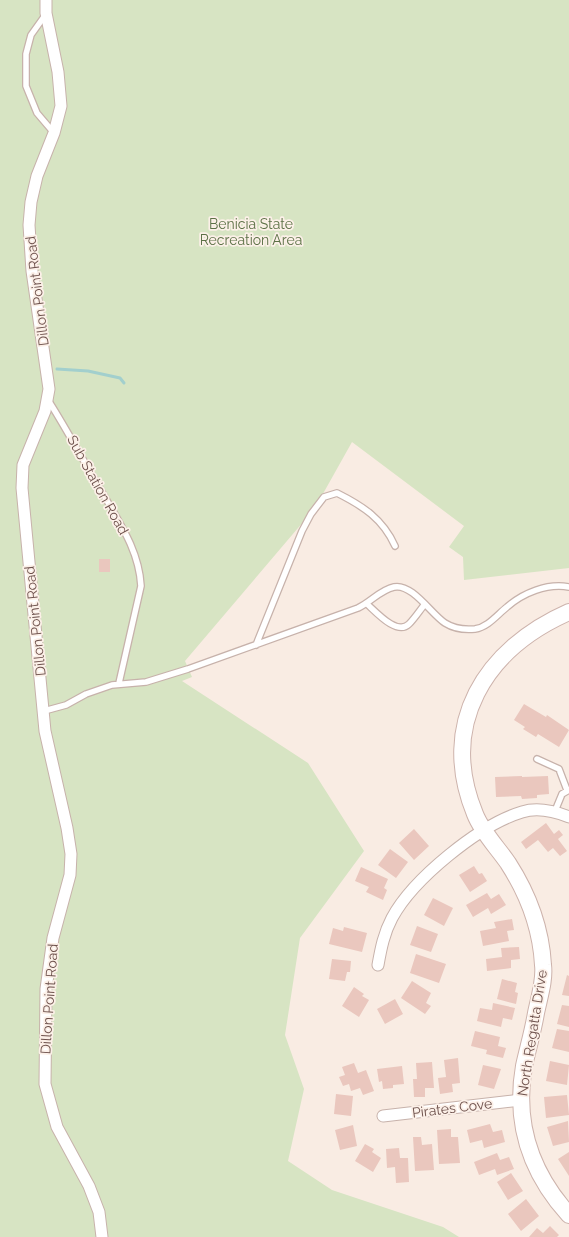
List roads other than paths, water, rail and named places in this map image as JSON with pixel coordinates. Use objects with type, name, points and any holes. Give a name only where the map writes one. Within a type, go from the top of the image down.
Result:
[{"type":"street","name":"Dillon Point Road","points":[[46,0],[46,13],[58,72],[62,106],[54,133],[40,164],[35,182],[31,202],[30,225],[32,271],[49,389],[48,400],[23,465],[22,488],[48,752],[67,828],[71,854],[70,875],[53,938],[46,989],[45,1084],[57,1127],[89,1186],[99,1212],[102,1237]]},
{"type":"street","name":"North Regatta Drive","points":[[569,612],[533,631],[510,649],[490,671],[475,696],[465,723],[461,753],[466,783],[476,815],[522,887],[538,926],[544,967],[534,1027],[524,1067],[521,1100],[522,1116],[531,1157],[546,1187],[569,1215]]},
{"type":"street","points":[[378,965],[384,937],[392,919],[404,899],[424,876],[484,829],[522,812],[539,809],[555,811],[569,816]]},
{"type":"street","name":"Pirates Cove","points":[[383,1116],[521,1100]]},
{"type":"lane","points":[[46,13],[31,35],[26,54],[26,86],[37,113],[54,133]]},
{"type":"lane","name":"Sub Station Road","points":[[48,400],[127,535],[140,574],[141,586],[119,683]]},
{"type":"lane","points":[[256,645],[302,531],[311,514],[324,497],[337,493],[374,516],[388,530],[395,546]]},
{"type":"lane","points":[[44,710],[66,705],[86,694],[119,683],[146,682],[256,645],[367,604],[382,592],[396,586],[407,590],[425,604],[446,624],[460,629],[476,629],[489,624],[522,597],[548,587],[569,587]]},
{"type":"lane","points":[[367,604],[395,627],[402,628],[408,625],[425,604]]},
{"type":"lane","points":[[537,760],[559,769],[568,790],[562,794],[555,811]]},
{"type":"waterway","points":[[57,369],[88,371],[120,378],[124,383]]},
{"type":"park label","name":"Benicia State Recreation Area","points":[[251,232]]}]
